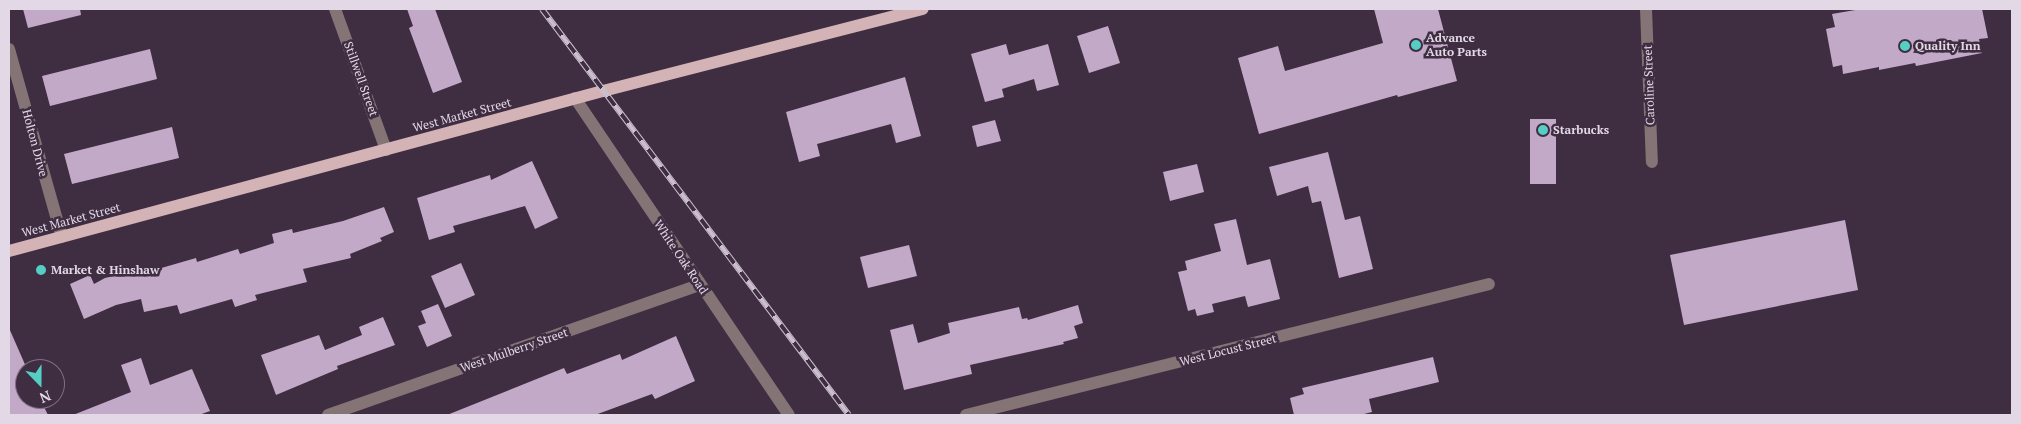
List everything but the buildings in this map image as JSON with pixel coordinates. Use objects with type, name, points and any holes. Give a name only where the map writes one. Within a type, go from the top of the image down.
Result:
[{"type":"main road","name":"West Market Street","points":[[9,251],[575,98],[923,9]]},
{"type":"street","name":"Stillwell Street","points":[[335,9],[386,150]]},
{"type":"street","name":"Caroline Street","points":[[1646,9],[1652,162]]},
{"type":"street","name":"Holton Drive","points":[[9,50],[62,236]]},
{"type":"street","name":"White Oak Road","points":[[575,98],[789,415]]},
{"type":"street","name":"West Locust Street","points":[[966,415],[1490,284]]},
{"type":"street","name":"West Mulberry Street","points":[[328,415],[700,285]]},
{"type":"railway","points":[[542,9],[849,415]]},
{"type":"place","name":"Advance Auto Parts","points":[[1416,45]]},
{"type":"place","name":"Quality Inn","points":[[1905,46]]},
{"type":"place","name":"Starbucks","points":[[1543,130]]},
{"type":"place","name":"Market & Hinshaw","points":[[41,270]]}]
